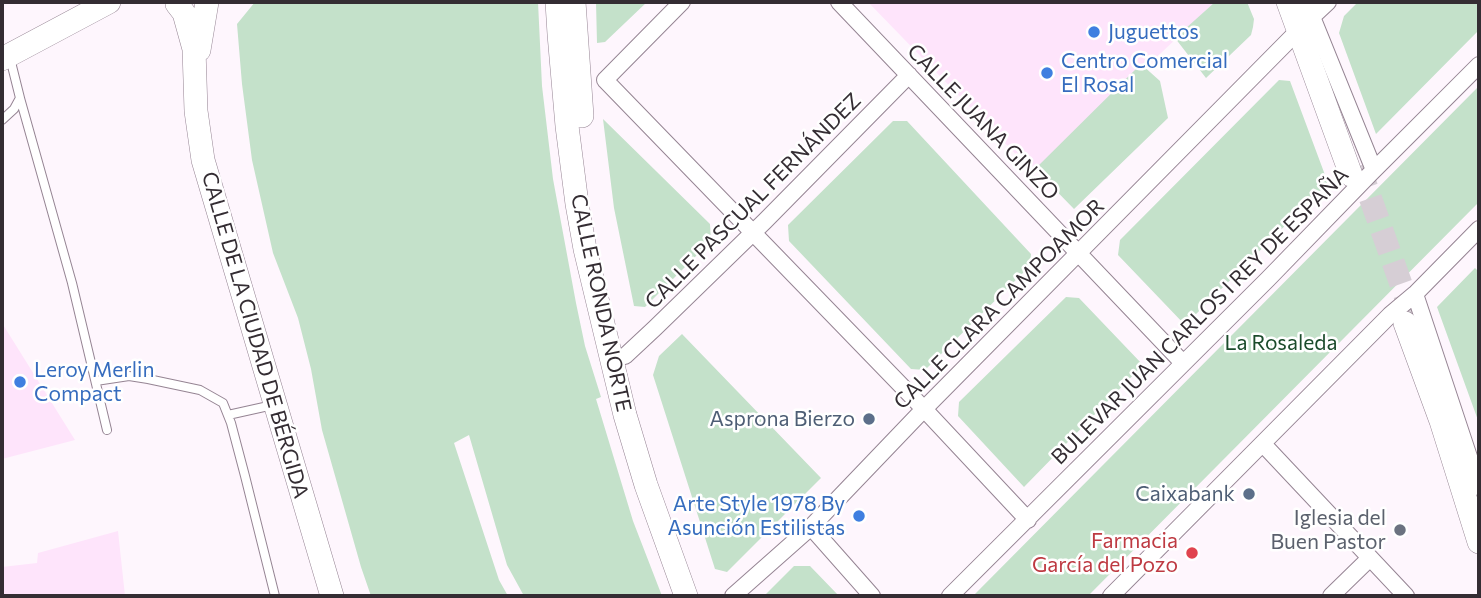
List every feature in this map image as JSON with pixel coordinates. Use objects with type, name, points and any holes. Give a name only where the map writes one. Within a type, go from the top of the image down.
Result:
[{"type":"street","points":[[4,53],[84,2]]},
{"type":"street","points":[[4,53],[109,2]]},
{"type":"street","points":[[174,3],[192,5],[205,2]]},
{"type":"street","name":"CALLE DE LA CIUDAD DE BÉRGIDA","points":[[196,71],[205,2]]},
{"type":"street","name":"CALLE RONDA NORTE","points":[[557,2],[567,126],[585,249],[625,415],[646,485],[686,596]]},
{"type":"street","name":"CALLE RONDA NORTE","points":[[575,2],[582,128],[613,309],[659,480],[701,596]]},
{"type":"street","points":[[605,80],[682,2]]},
{"type":"street","name":"CALLE JUANA GINZO","points":[[839,2],[1183,363]]},
{"type":"street","points":[[1286,2],[1292,37],[1358,176]]},
{"type":"street","points":[[1286,2],[1358,176]]},
{"type":"street","points":[[1328,2],[1306,7],[1321,66],[1358,176]]},
{"type":"street","name":"CALLE DE LA CIUDAD DE BÉRGIDA","points":[[174,3],[184,13],[194,49],[196,111],[204,160],[332,596]]},
{"type":"street","name":"CALLE CLARA CAMPOAMOR","points":[[733,596],[811,527],[1292,37]]},
{"type":"street","name":"BULEVAR JUAN CARLOS I REY DE ESPAÑA","points":[[950,596],[1268,279],[1358,176],[1479,65]]},
{"type":"street","points":[[579,73],[605,80],[1028,520]]},
{"type":"street","name":"CALLE PASCUAL FERNÁNDEZ","points":[[625,356],[909,75]]},
{"type":"street","points":[[1111,596],[1263,444],[1406,312],[1478,232]]},
{"type":"street","points":[[1406,312],[1474,449],[1479,487]]},
{"type":"street","points":[[1406,312],[1479,500]]},
{"type":"street","points":[[1406,312],[1479,544]]},
{"type":"street","points":[[1263,444],[1406,596]]},
{"type":"street","points":[[811,527],[872,596]]},
{"type":"street","points":[[1331,596],[1370,558]]},
{"type":"lane","points":[[4,53],[20,98],[72,284],[107,430]]},
{"type":"lane","points":[[2,120],[14,109],[20,98]]},
{"type":"lane","points":[[96,380],[129,376],[200,390],[223,403],[275,596]]},
{"type":"lane","points":[[228,415],[275,404]]},
{"type":"shaded area","name":"Centro Comercial El Rosal","points":[[868,2],[1215,2],[1034,173]]},
{"type":"shaded area","name":"Leroy Merlin Compact","points":[[2,323],[75,440],[2,459]]},
{"type":"shaded area","points":[[118,531],[125,596],[2,596],[2,567],[37,563],[38,553]]},
{"type":"green space","points":[[255,2],[538,2],[542,86],[553,179],[585,346],[601,397],[596,399],[633,521],[662,596],[524,596],[507,565],[469,435],[454,443],[499,580],[508,596],[371,596],[322,430],[298,318],[273,253],[252,160],[237,24]]},
{"type":"green space","points":[[596,2],[647,2],[605,42],[597,43]]},
{"type":"green space","points":[[1215,2],[1247,2],[1254,19],[1251,35],[1206,78],[1175,38]]},
{"type":"green space","points":[[1358,2],[1479,2],[1479,30],[1376,134],[1339,33],[1344,16]]},
{"type":"green space","points":[[1141,64],[1160,81],[1168,118],[1074,209],[1035,169]]},
{"type":"green space","points":[[1279,80],[1290,81],[1328,183],[1185,325],[1118,255],[1120,240]]},
{"type":"green space","name":"La Rosaleda","points":[[1479,86],[1479,202],[1088,596],[973,596]]},
{"type":"green space","points":[[603,119],[710,224],[711,241],[645,307],[634,306],[614,208]]},
{"type":"green space","points":[[893,121],[907,121],[1031,254],[1030,266],[925,370],[911,369],[789,241],[788,225]]},
{"type":"green space","points":[[1475,268],[1479,272],[1479,423],[1437,307]]},
{"type":"green space","points":[[1066,297],[1079,298],[1143,365],[1024,487],[958,416],[959,402]]},
{"type":"green space","points":[[682,334],[821,478],[727,572],[715,569],[653,375],[659,356]]},
{"type":"green space","points":[[794,566],[810,566],[839,596],[764,596]]},
{"type":"tunnel","points":[[1359,166],[1412,315]]},
{"type":"place","name":"Juguettos","points":[[1094,32]]},
{"type":"place","name":"Centro Comercial El Rosal","points":[[1047,73]]},
{"type":"place","name":"Leroy Merlin Compact","points":[[20,382]]},
{"type":"place","name":"Asprona Bierzo","points":[[869,419]]},
{"type":"place","name":"Caixabank","points":[[1249,494]]},
{"type":"place","name":"Arte Style 1978 By Asunción Estilistas","points":[[859,516]]},
{"type":"place","name":"Iglesia del Buen Pastor","points":[[1400,530]]},
{"type":"place","name":"Farmacia García del Pozo","points":[[1192,553]]}]
